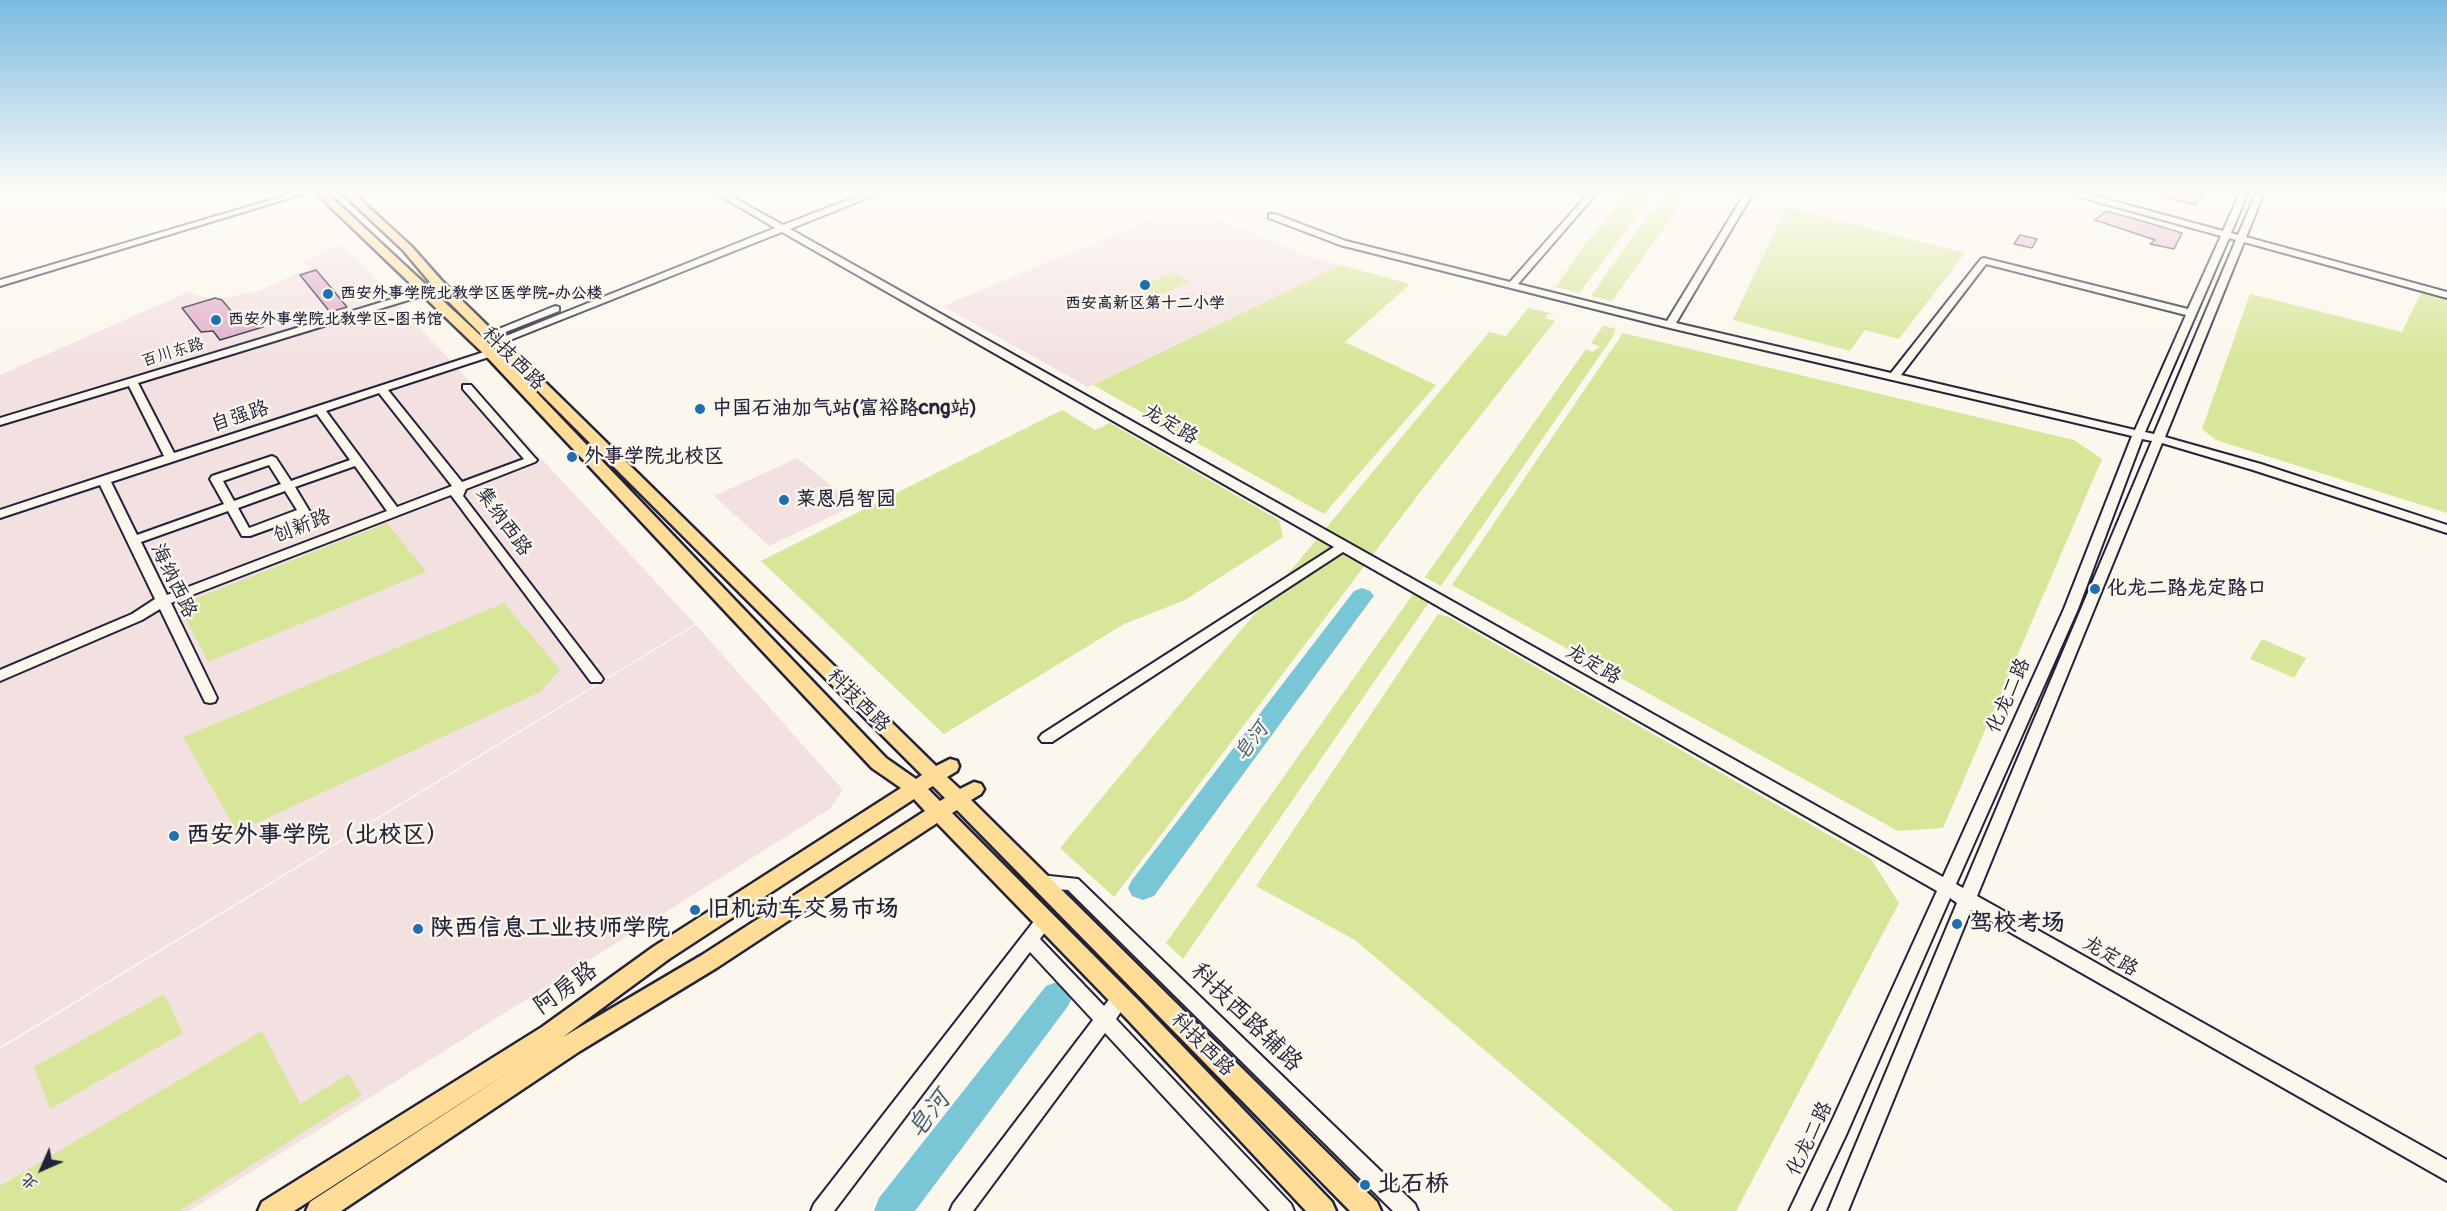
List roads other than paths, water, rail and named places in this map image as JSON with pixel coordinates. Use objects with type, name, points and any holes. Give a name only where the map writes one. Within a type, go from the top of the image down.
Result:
[{"type":"main road","name":"科技西路","points":[[380,250],[425,292],[492,343],[966,794],[1040,882],[1368,1211]]},
{"type":"main road","name":"科技西路","points":[[408,250],[879,763],[915,788],[1121,998],[1323,1211]]},
{"type":"main road","name":"阿房路","points":[[271,1211],[550,1034],[661,953],[942,771]]},
{"type":"main road","points":[[319,1211],[572,1044],[710,960],[966,794]]},
{"type":"street","points":[[0,281],[101,250]]},
{"type":"street","points":[[0,281],[108,250]]},
{"type":"street","name":"自强路","points":[[0,514],[381,389],[721,250]]},
{"type":"street","name":"龙定路","points":[[821,250],[2447,1171]]},
{"type":"street","points":[[1369,250],[1670,325],[2159,439],[2257,467],[2447,530]]},
{"type":"street","points":[[1512,285],[1543,250]]},
{"type":"street","points":[[1670,325],[1715,250]]},
{"type":"street","name":"化龙二路","points":[[1799,1211],[1948,888],[2071,609],[2138,434],[2218,250]]},
{"type":"street","name":"化龙二路","points":[[1838,1211],[2236,250]]},
{"type":"street","points":[[2292,250],[2447,295]]},
{"type":"street","points":[[2299,250],[2447,287]]},
{"type":"street","points":[[1893,378],[1984,261],[2190,313]]},
{"type":"street","name":"百川东路","points":[[0,422],[425,292]]},
{"type":"street","points":[[132,382],[171,458]]},
{"type":"street","name":"创新路","points":[[0,676],[137,617],[161,602],[531,460],[467,387]]},
{"type":"street","name":"集纳西路","points":[[381,389],[460,488],[458,496],[596,679]]},
{"type":"street","points":[[319,409],[395,513]]},
{"type":"street","points":[[272,460],[288,486],[304,512],[246,532],[216,479],[272,460]]},
{"type":"street","points":[[132,541],[357,461]]},
{"type":"street","name":"海纳西路","points":[[104,480],[161,602],[210,698]]},
{"type":"street","points":[[1047,738],[1344,546]]},
{"type":"street","name":"科技西路辅路","points":[[1040,882],[1072,884],[1408,1211]]},
{"type":"street","points":[[821,1211],[1044,921]]},
{"type":"street","points":[[1030,940],[1284,1211]]},
{"type":"street","points":[[960,1211],[1121,998]]},
{"type":"waterway","name":"皂河","points":[[1143,888],[1362,596]]},
{"type":"waterway","name":"皂河","points":[[892,1211],[1057,996]]},
{"type":"place","name":"西安高新区第十二小学","points":[[1145,285]]},
{"type":"place","name":"西安外事学院北教学区医学院-办公楼","points":[[328,294]]},
{"type":"place","name":"西安外事学院北教学区-图书馆","points":[[216,320]]},
{"type":"place","name":"中国石油加气站(富裕路cng站)","points":[[700,409]]},
{"type":"place","name":"外事学院北校区","points":[[572,457]]},
{"type":"place","name":"莱恩启智园","points":[[784,500]]},
{"type":"place","name":"化龙二路龙定路口","points":[[2095,589]]},
{"type":"place","name":"西安外事学院（北校区）","points":[[174,836]]},
{"type":"place","name":"旧机动车交易市场","points":[[695,910]]},
{"type":"place","name":"驾校考场","points":[[1957,924]]},
{"type":"place","name":"陕西信息工业技师学院","points":[[418,929]]},
{"type":"place","name":"北石桥","points":[[1365,1185]]}]
